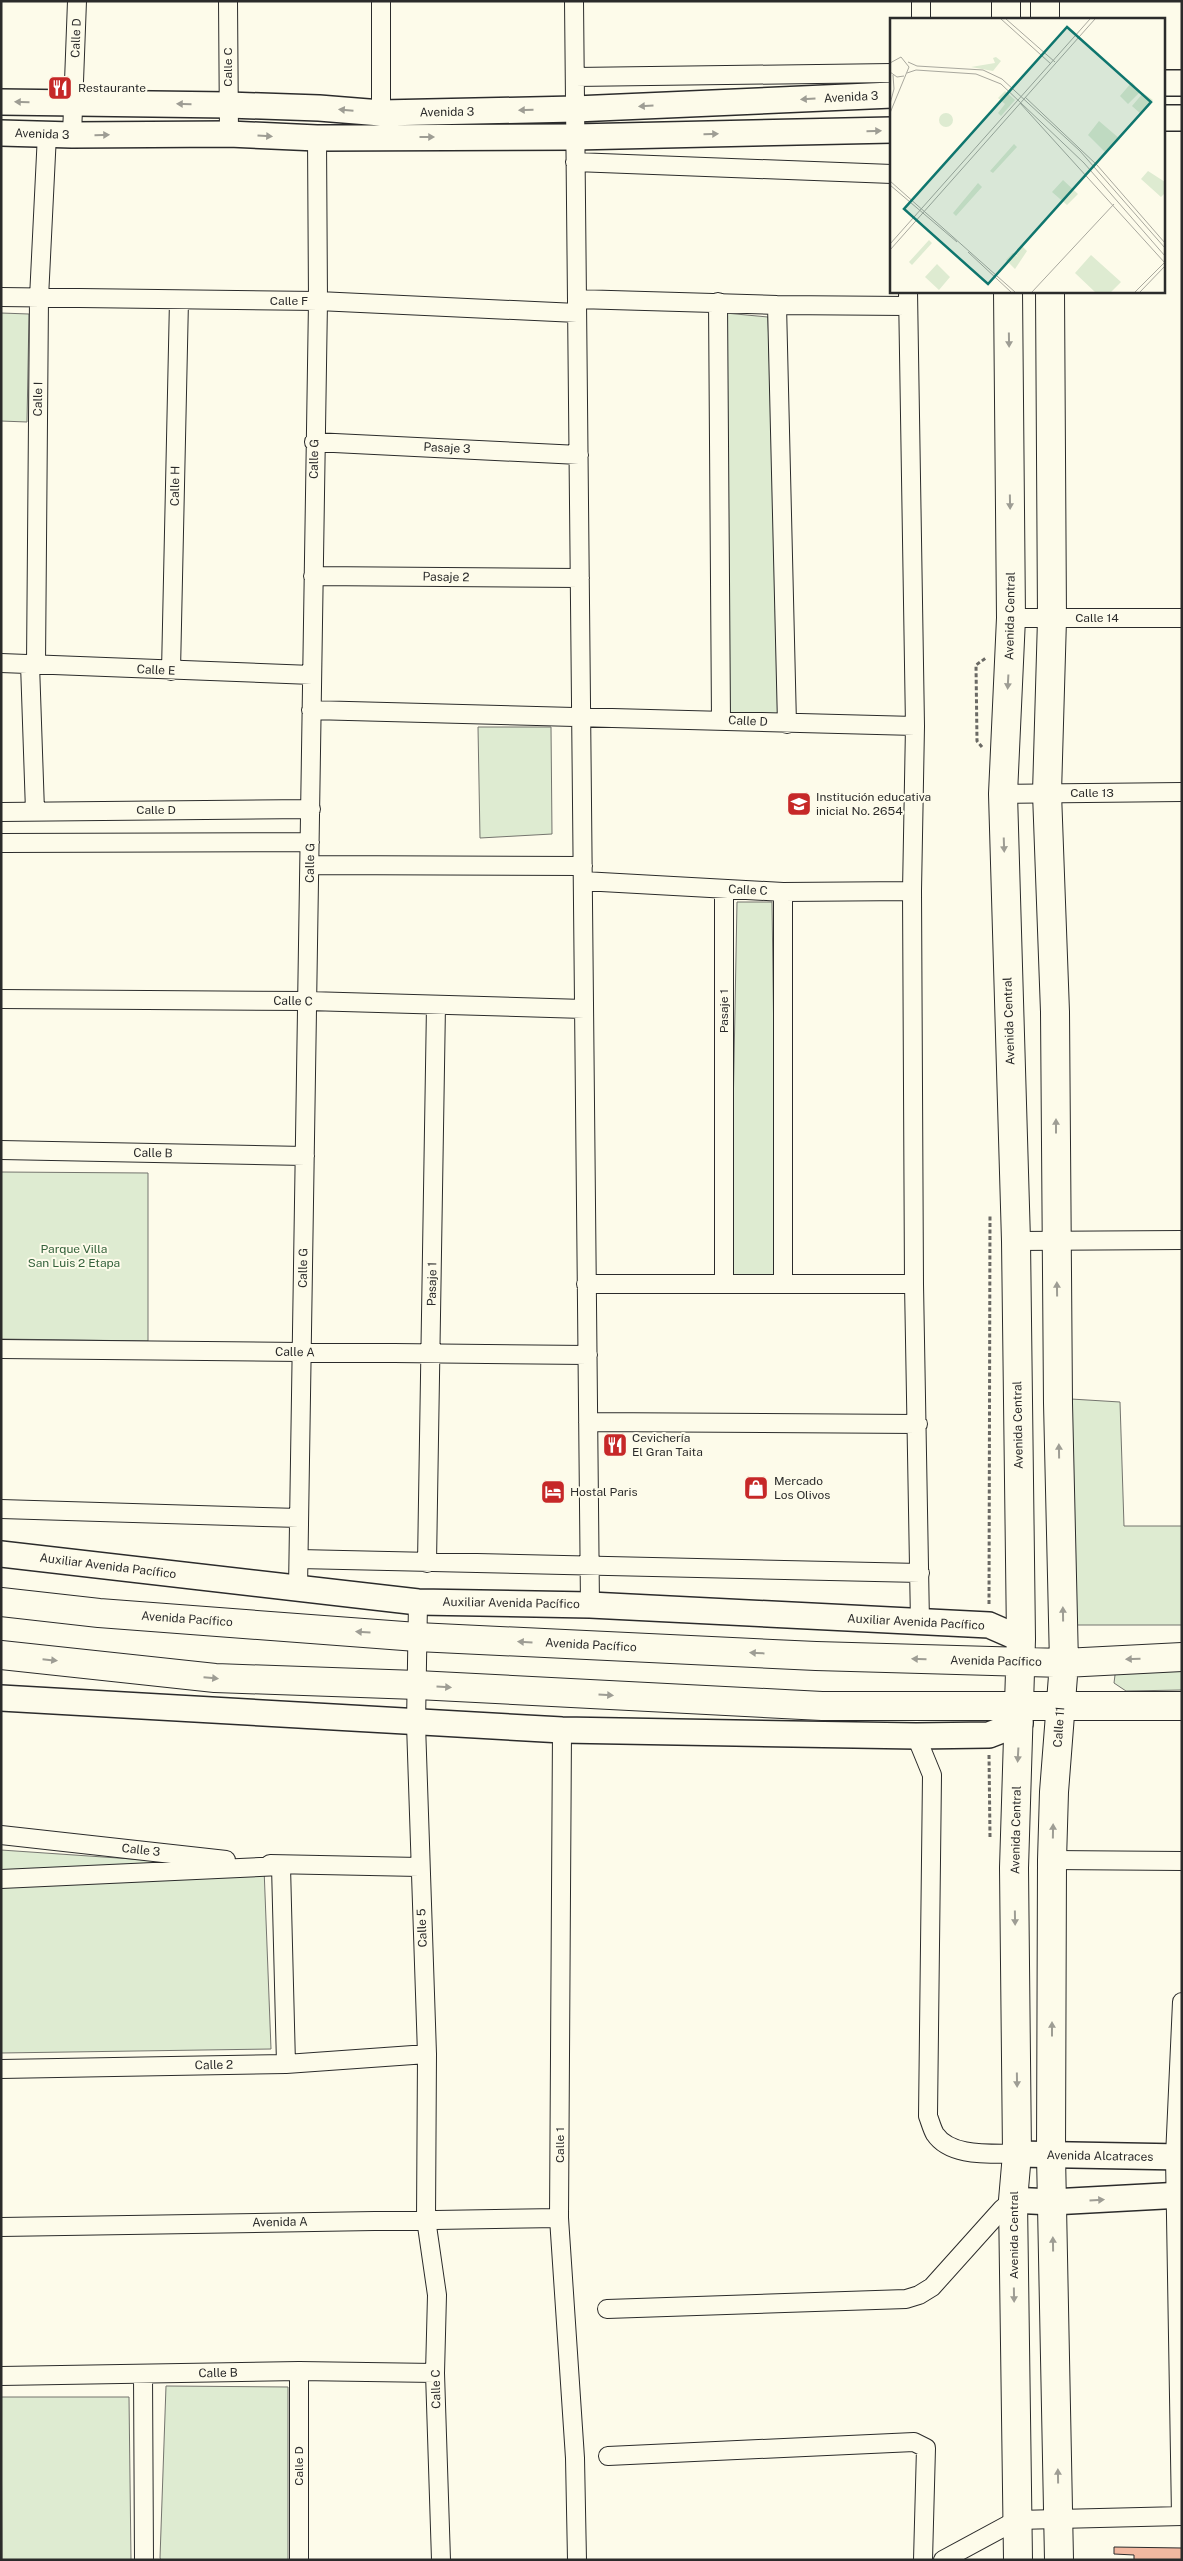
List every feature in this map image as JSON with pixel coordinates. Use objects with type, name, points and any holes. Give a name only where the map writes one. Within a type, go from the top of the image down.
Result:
[{"type":"main road","points":[[1006,1],[1006,18]]},
{"type":"main road","points":[[1045,1],[1045,18]]},
{"type":"main road","points":[[1166,83],[1182,83]]},
{"type":"main road","name":"Avenida 3","points":[[1,102],[228,105],[319,108],[381,113],[575,109],[890,95]]},
{"type":"main road","points":[[1166,118],[1182,118]]},
{"type":"main road","name":"Avenida 3","points":[[1,133],[72,135],[229,134],[317,138],[575,137],[890,130]]},
{"type":"main road","name":"Avenida Central","points":[[1008,292],[1011,618],[1003,794],[1016,1241],[1021,1650],[1014,1868],[1018,2154],[1013,2200],[1018,2560]]},
{"type":"main road","points":[[1050,292],[1052,619],[1047,793],[1055,1012],[1056,1241],[1064,1662]]},
{"type":"main road","name":"Auxiliar Avenida Pacífico","points":[[1,1554],[418,1602],[590,1604],[920,1623],[989,1625],[1021,1650]]},
{"type":"main road","name":"Avenida Pacífico","points":[[1,1602],[99,1613],[417,1636],[816,1656],[1021,1650],[1064,1662],[1182,1657]]},
{"type":"main road","points":[[1,1655],[215,1678],[417,1685],[1020,1715],[1060,1706],[1182,1706]]},
{"type":"main road","name":"Calle 11","points":[[1052,1860],[1054,1792],[1064,1662]]},
{"type":"main road","points":[[1,1698],[416,1724],[562,1730],[916,1736],[989,1734],[1020,1715]]},
{"type":"main road","points":[[1052,1860],[1051,2154],[1059,2560]]},
{"type":"main road","name":"Avenida Alcatraces","points":[[1018,2154],[1178,2157]]},
{"type":"main road","points":[[1013,2200],[1052,2202],[1179,2195]]},
{"type":"street","name":"Calle D","points":[[72,135],[77,1]]},
{"type":"street","name":"Calle C","points":[[228,1],[229,134]]},
{"type":"street","points":[[381,1],[381,113]]},
{"type":"street","points":[[574,1],[590,1604]]},
{"type":"street","points":[[920,1],[921,18]]},
{"type":"street","points":[[574,76],[890,73]]},
{"type":"street","name":"Calle I","points":[[35,811],[33,664],[39,298],[47,134]]},
{"type":"street","name":"Calle G","points":[[298,1588],[311,810],[314,442],[318,301],[317,138]]},
{"type":"street","points":[[575,162],[890,174]]},
{"type":"street","name":"Calle F","points":[[1,297],[577,306],[718,302],[777,305],[908,299]]},
{"type":"street","points":[[908,299],[915,726],[912,891],[914,1284],[918,1424],[920,1623]]},
{"type":"street","name":"Calle H","points":[[171,671],[179,300]]},
{"type":"street","points":[[718,302],[721,720]]},
{"type":"street","points":[[777,305],[787,724]]},
{"type":"street","name":"Pasaje 3","points":[[314,442],[579,455]]},
{"type":"street","name":"Pasaje 2","points":[[313,576],[580,578]]},
{"type":"street","name":"Calle 14","points":[[1011,618],[1182,618]]},
{"type":"street","name":"Calle E","points":[[1,663],[312,675]]},
{"type":"street","points":[[311,710],[581,717]]},
{"type":"street","name":"Calle D","points":[[581,717],[915,726]]},
{"type":"street","name":"Calle 13","points":[[1003,794],[1182,792]]},
{"type":"street","name":"Calle D","points":[[1,812],[311,810]]},
{"type":"street","points":[[1,843],[310,842]]},
{"type":"street","points":[[310,865],[583,873]]},
{"type":"street","name":"Calle C","points":[[583,873],[724,889],[783,892],[912,891]]},
{"type":"street","name":"Pasaje 1","points":[[724,889],[724,1283]]},
{"type":"street","points":[[783,892],[783,1284]]},
{"type":"street","name":"Calle C","points":[[1,999],[308,1001],[584,1009]]},
{"type":"street","name":"Pasaje 1","points":[[427,1563],[436,1006]]},
{"type":"street","name":"Calle B","points":[[1,1150],[305,1156]]},
{"type":"street","points":[[1016,1241],[1182,1240]]},
{"type":"street","points":[[586,1284],[914,1284]]},
{"type":"street","name":"Calle A","points":[[1,1349],[588,1355]]},
{"type":"street","points":[[588,1422],[918,1424]]},
{"type":"street","points":[[1,1509],[299,1518]]},
{"type":"street","points":[[299,1559],[427,1563],[590,1564],[920,1573]]},
{"type":"street","points":[[417,1636],[418,1602]]},
{"type":"street","name":"Calle 5","points":[[417,1636],[416,1724],[419,1867],[427,2054],[426,2219]]},
{"type":"street","name":"Calle 1","points":[[562,1730],[560,2218],[575,2458],[577,2560]]},
{"type":"street","points":[[916,1736],[932,1774],[928,2116],[936,2135],[952,2147],[978,2153],[1018,2154]]},
{"type":"street","name":"Calle 3","points":[[1,1835],[281,1866]]},
{"type":"street","points":[[1052,1860],[1182,1861]]},
{"type":"street","points":[[281,1866],[286,2064]]},
{"type":"street","name":"Calle 3","points":[[1,1879],[281,1866],[419,1867]]},
{"type":"street","points":[[942,2560],[1017,2520],[1181,2516],[1178,2157],[1182,2002]]},
{"type":"street","name":"Calle 2","points":[[1,2069],[286,2064],[427,2054]]},
{"type":"street","points":[[607,2308],[906,2299],[919,2295],[932,2287],[1002,2209],[1013,2200]]},
{"type":"street","name":"Avenida A","points":[[1,2226],[560,2218]]},
{"type":"street","name":"Calle C","points":[[426,2219],[437,2295],[435,2373],[440,2560]]},
{"type":"street","name":"Calle D","points":[[299,2372],[299,2560]]},
{"type":"street","name":"Calle B","points":[[1,2376],[299,2372],[435,2373]]},
{"type":"street","points":[[143,2374],[144,2560]]},
{"type":"street","points":[[608,2456],[914,2442],[926,2448],[923,2560]]},
{"type":"path","points":[[986,752],[977,741],[976,666],[987,657]]},
{"type":"path","points":[[989,1625],[990,1206]]},
{"type":"path","points":[[989,1734],[990,1840]]},
{"type":"green space","points":[[1,313],[29,314],[27,422],[1,421]]},
{"type":"green space","points":[[725,313],[768,317],[781,716],[727,713]]},
{"type":"green space","points":[[478,727],[551,727],[552,834],[480,838]]},
{"type":"green space","points":[[737,902],[772,902],[777,1276],[730,1276]]},
{"type":"green space","name":"Parque Villa San Luis 2 Etapa","points":[[1,1172],[148,1173],[148,1341],[1,1339]]},
{"type":"green space","points":[[1071,1399],[1120,1402],[1124,1526],[1182,1526],[1182,1625],[1074,1625]]},
{"type":"green space","points":[[1182,1666],[1182,1690],[1126,1691],[1114,1683],[1115,1675],[1122,1668]]},
{"type":"green space","points":[[1,1850],[264,1868],[271,2049],[1,2053]]},
{"type":"green space","points":[[166,2386],[288,2387],[288,2560],[161,2560]]},
{"type":"green space","points":[[1,2397],[129,2397],[131,2560],[2,2560]]},
{"type":"building","points":[[1114,2547],[1182,2548],[1182,2560],[1134,2560],[1134,2555],[1114,2554]]},
{"type":"place","name":"Restaurante","points":[[60,88]]},
{"type":"place","name":"Institución educativa inicial No. 2654","points":[[799,804]]},
{"type":"place","name":"Cevichería El Gran Taita","points":[[615,1445]]},
{"type":"place","name":"Mercado Los Olivos","points":[[756,1488]]},
{"type":"place","name":"Hostal Paris","points":[[553,1492]]}]
